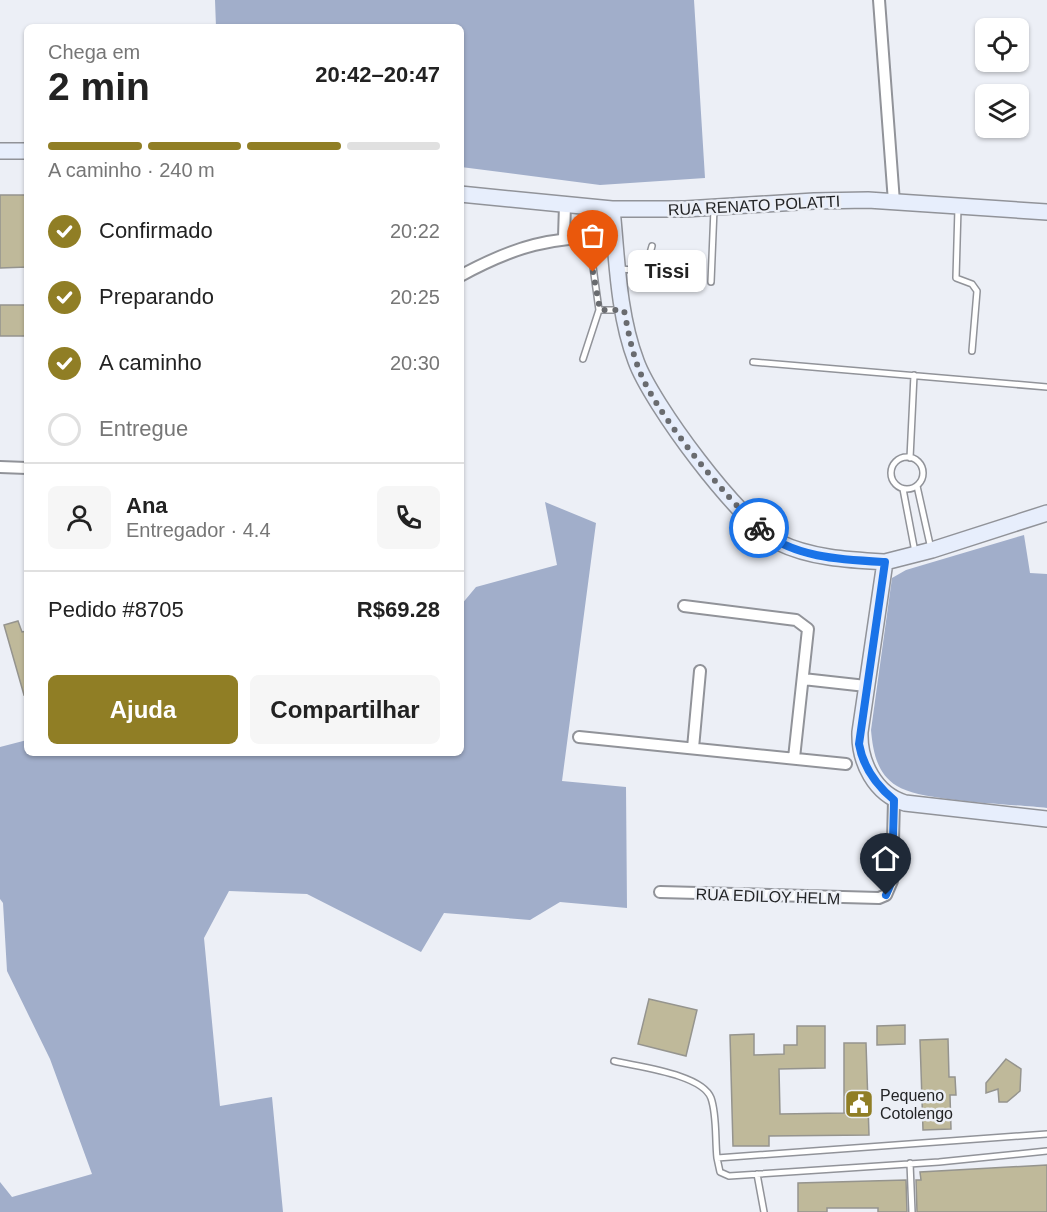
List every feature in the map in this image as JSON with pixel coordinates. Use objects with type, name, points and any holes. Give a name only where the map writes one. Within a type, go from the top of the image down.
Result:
[{"type":"main road","points":[[0,151],[24,151]]},
{"type":"main road","name":"RUA RENATO POLATTI","points":[[464,194],[612,209],[714,208],[814,201],[894,202],[1047,213]]},
{"type":"main road","points":[[612,209],[624,310],[632,350],[645,383],[681,436],[750,520],[776,541],[793,548],[839,558],[885,562],[932,550],[1047,513]]},
{"type":"main road","points":[[885,562],[860,732],[861,754],[874,779],[894,800],[946,809],[1047,819]]},
{"type":"street","points":[[879,0],[894,202]]},
{"type":"street","points":[[564,237],[565,205]]},
{"type":"street","points":[[464,274],[515,250],[564,237],[615,237]]},
{"type":"street","points":[[0,467],[24,468]]},
{"type":"street","points":[[684,606],[796,620],[808,629],[794,759]]},
{"type":"street","points":[[693,748],[700,671]]},
{"type":"street","points":[[803,679],[866,686]]},
{"type":"street","points":[[579,737],[846,764]]},
{"type":"street","name":"RUA EDILOY HELM","points":[[660,892],[879,898],[886,895],[892,881],[894,800]]},
{"type":"lane","points":[[958,206],[956,278],[972,284],[977,291],[972,351]]},
{"type":"lane","points":[[711,282],[714,208]]},
{"type":"lane","points":[[583,359],[600,310],[588,236]]},
{"type":"lane","points":[[618,269],[643,267],[647,264],[652,246]]},
{"type":"lane","points":[[600,310],[624,310]]},
{"type":"lane","points":[[753,362],[1047,387]]},
{"type":"lane","points":[[910,458],[914,375]]},
{"type":"lane","points":[[903,489],[917,486],[921,481],[922,469],[915,460],[910,458],[898,460],[891,470],[893,481],[903,489],[915,555]]},
{"type":"lane","points":[[917,486],[932,550]]},
{"type":"lane","points":[[614,1061],[679,1076],[704,1086],[711,1099],[718,1167],[723,1175],[910,1163],[1047,1151]]},
{"type":"lane","points":[[717,1158],[1047,1134]]},
{"type":"lane","points":[[910,1163],[912,1212]]},
{"type":"lane","points":[[757,1173],[764,1212]]},
{"type":"shaded area","points":[[215,0],[694,0],[705,178],[600,185],[464,167],[464,24],[216,24]]},
{"type":"shaded area","points":[[545,502],[596,523],[562,781],[626,787],[627,908],[560,902],[530,920],[444,913],[421,952],[307,894],[229,891],[204,938],[220,1106],[272,1097],[283,1212],[0,1212],[0,1182],[12,1197],[92,1174],[50,1059],[7,971],[3,903],[0,899],[0,747],[24,741],[24,756],[464,756],[464,601],[476,587],[557,565]]},
{"type":"shaded area","points":[[1024,535],[1030,573],[1047,574],[1047,808],[926,796],[897,786],[885,775],[877,762],[871,730],[892,578],[906,570]]},
{"type":"building","points":[[0,195],[24,195],[24,267],[0,268]]},
{"type":"building","points":[[0,305],[24,305],[24,336],[0,336]]},
{"type":"building","points":[[18,621],[22,632],[24,632],[24,695],[4,625]]},
{"type":"building","points":[[649,999],[697,1010],[686,1056],[638,1044]]},
{"type":"building","points":[[905,1025],[905,1044],[877,1045],[877,1026]]},
{"type":"building","points":[[797,1026],[825,1026],[825,1068],[779,1069],[780,1114],[844,1113],[844,1043],[866,1043],[869,1135],[769,1136],[769,1146],[733,1146],[730,1035],[754,1034],[754,1055],[784,1054],[784,1045],[797,1045]]},
{"type":"building","name":"Pequeno Cotolengo","points":[[948,1039],[949,1077],[955,1077],[956,1095],[950,1095],[951,1129],[923,1130],[920,1040]]},
{"type":"building","name":"Pequeno Cotolengo","points":[[1006,1059],[1021,1069],[1020,1091],[1007,1102],[999,1102],[998,1089],[986,1093],[986,1083]]},
{"type":"building","name":"Pequeno Cotolengo","points":[[1047,1165],[1047,1212],[917,1212],[916,1180],[921,1180],[920,1172]]},
{"type":"building","points":[[906,1180],[907,1212],[878,1212],[878,1208],[827,1208],[827,1212],[798,1212],[798,1183]]},
{"type":"way so far","points":[[593,272],[600,310],[624,310],[635,360],[645,383],[656,400],[712,475],[759,528]]},
{"type":"place","name":"Tissi","points":[[593,272]]},
{"type":"place","name":"Pequeno Cotolengo","points":[[859,1104]]},
{"type":"route","points":[[759,528],[776,541],[812,554],[885,562],[859,744],[865,764],[874,779],[894,800],[892,881],[891,889],[886,895]]}]
